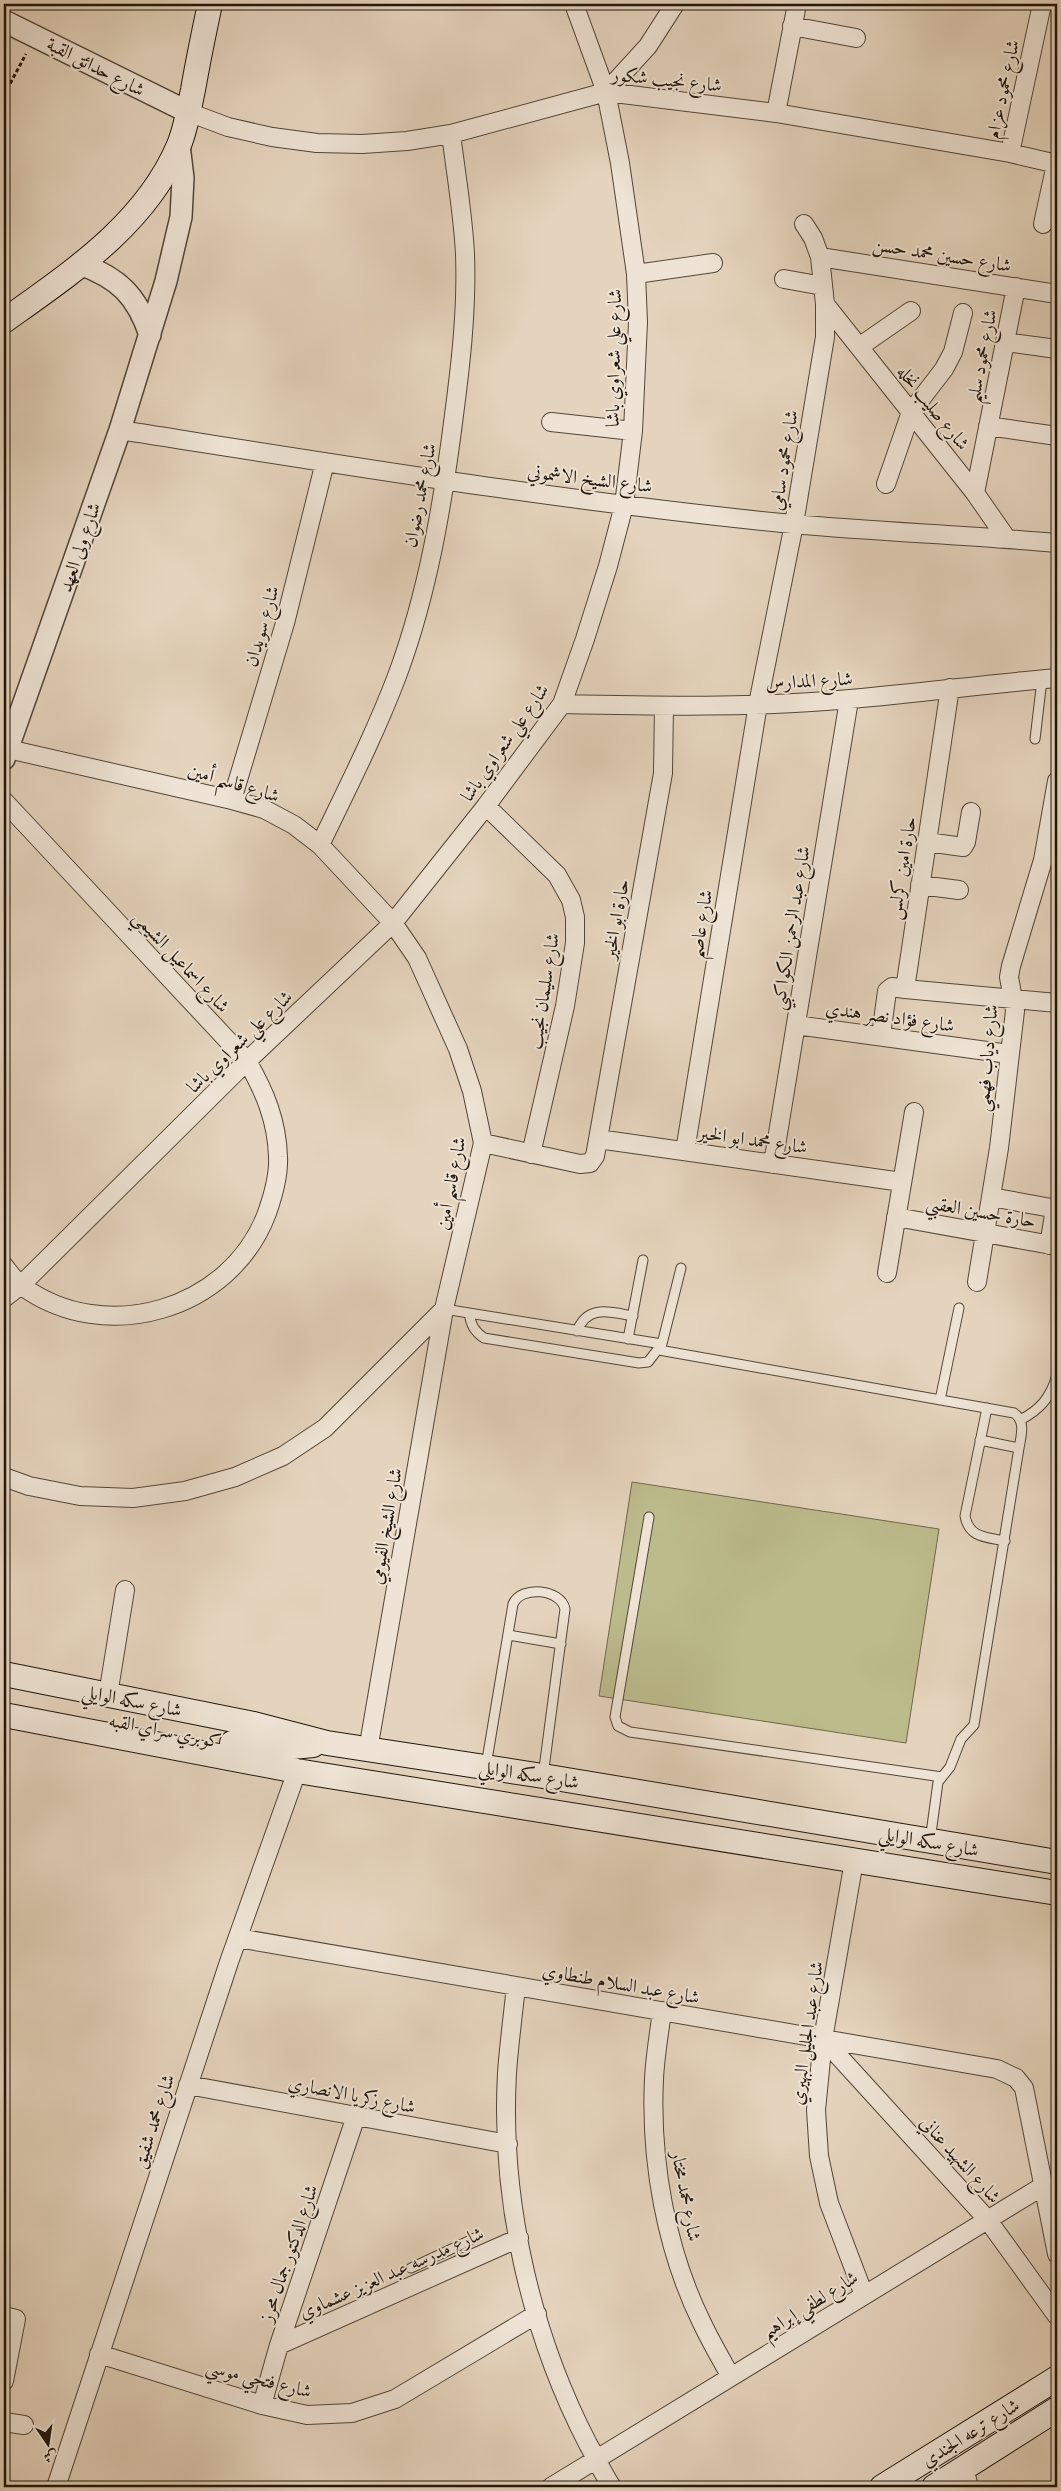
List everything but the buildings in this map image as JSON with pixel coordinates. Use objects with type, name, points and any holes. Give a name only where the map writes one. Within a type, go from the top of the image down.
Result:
[{"type":"main road","points":[[4,321],[80,264],[132,218],[154,190],[179,145],[188,112],[210,4]]},
{"type":"main road","name":"شارع سكه الوايلي","points":[[4,1674],[254,1724],[327,1743],[543,1776],[1057,1862]]},
{"type":"main road","name":"كوبري سراي القبه","points":[[4,1698],[251,1747],[290,1748],[327,1743]]},
{"type":"main road","name":"شارع سكه الوايلي","points":[[4,1715],[297,1771],[1057,1893]]},
{"type":"main road","name":"شارع ترعه الجندي","points":[[882,2487],[1057,2378]]},
{"type":"main road","name":"شارع ترعه الجندي","points":[[934,2487],[966,2478],[1057,2409]]},
{"type":"street","name":"شارع علي شعراوي باشا","points":[[4,1298],[20,1285],[247,1062],[393,923],[486,806],[562,704],[586,639],[624,505],[633,431],[638,322],[636,274],[620,163],[606,92],[574,4]]},
{"type":"street","points":[[606,92],[648,46],[675,4]]},
{"type":"street","points":[[776,113],[796,4]]},
{"type":"street","name":"شارع محمود عزام","points":[[1010,153],[1042,4]]},
{"type":"street","name":"شارع حدائق القبة","points":[[4,21],[188,112]]},
{"type":"street","points":[[792,26],[856,38]]},
{"type":"street","name":"شارع نجيب شكور","points":[[188,112],[237,129],[272,137],[317,143],[362,144],[407,141],[451,134],[606,92],[776,113],[1010,153],[1056,164]]},
{"type":"street","name":"شارع محمد رضوان","points":[[320,845],[376,731],[397,676],[416,619],[446,481],[462,355],[465,304],[465,253],[451,134]]},
{"type":"street","name":"شارع ولى العهد","points":[[6,754],[120,430],[166,281],[181,217],[183,178],[179,145]]},
{"type":"street","points":[[1043,224],[1056,164]]},
{"type":"street","name":"شارع محمود سامي","points":[[758,704],[794,524],[825,337],[825,304],[820,257],[813,238],[804,224]]},
{"type":"street","name":"شارع حسين محمد حسن","points":[[820,257],[1057,294]]},
{"type":"street","points":[[636,274],[713,263]]},
{"type":"street","points":[[80,264],[100,271],[123,288],[144,315],[150,334]]},
{"type":"street","points":[[784,279],[823,286]]},
{"type":"street","name":"شارع محمود سليم","points":[[975,493],[1016,287]]},
{"type":"street","name":"شارع صليب نخله","points":[[825,304],[975,493],[1007,538]]},
{"type":"street","points":[[859,347],[911,311]]},
{"type":"street","points":[[886,484],[911,412],[944,369],[953,352],[963,313]]},
{"type":"street","points":[[1005,342],[1057,349]]},
{"type":"street","points":[[550,422],[633,431]]},
{"type":"street","points":[[988,426],[1057,436]]},
{"type":"street","name":"شارع الشيخ الاشموني","points":[[120,430],[446,481],[624,505],[794,524],[1057,543]]},
{"type":"street","name":"شارع سويدان","points":[[232,800],[285,623],[326,462]]},
{"type":"street","name":"شارع المدارس","points":[[562,704],[664,706],[849,700],[1050,679]]},
{"type":"street","name":"حارة امين كرلس","points":[[905,988],[950,688]]},
{"type":"street","name":"شارع عبد الرحمن الكواكبي","points":[[773,1164],[849,700]]},
{"type":"street","name":"شارع عاصم","points":[[685,1151],[758,704]]},
{"type":"street","name":"حارة ابو الخير","points":[[532,1154],[580,1164],[590,1163],[595,1156],[663,773],[664,706]]},
{"type":"street","name":"شارع قاسم أمين","points":[[6,754],[232,800],[271,813],[294,825],[320,845],[393,923],[417,958],[439,1003],[458,1049],[472,1091],[483,1143],[444,1309]]},
{"type":"street","name":"شارع دياب فهمي","points":[[977,1282],[999,1148],[1015,1011],[1010,966],[1043,860],[1057,781]]},
{"type":"street","name":"شارع اسماعيل الشيمي","points":[[4,801],[247,1062],[264,1092],[275,1125],[278,1159],[274,1194],[262,1227],[243,1256],[218,1281],[189,1300],[156,1312],[121,1317],[86,1314],[53,1304],[20,1285],[4,1266]]},
{"type":"street","name":"شارع سليمان نجيب","points":[[486,806],[557,875],[566,888],[574,917],[575,943],[565,1006],[532,1154]]},
{"type":"street","points":[[927,842],[963,847],[966,842],[971,812]]},
{"type":"street","points":[[920,885],[959,890]]},
{"type":"street","points":[[881,1036],[887,991],[892,987],[1057,1003]]},
{"type":"street","name":"شارع فؤاد نصر هندي","points":[[796,1024],[1009,1054]]},
{"type":"street","points":[[887,1273],[914,1112]]},
{"type":"street","name":"شارع محمد ابو الخير","points":[[598,1139],[902,1182]]},
{"type":"street","points":[[483,1143],[532,1154]]},
{"type":"street","points":[[991,1197],[1056,1209],[1053,1246]]},
{"type":"street","name":"حارة حسين العقبي","points":[[896,1217],[1053,1246]]},
{"type":"street","points":[[4,1477],[29,1486],[80,1496],[133,1498],[184,1491],[235,1477],[283,1456],[325,1428],[444,1309]]},
{"type":"street","name":"شارع الشيخ الفيومي","points":[[368,1750],[444,1309]]},
{"type":"street","points":[[108,1695],[125,1590]]},
{"type":"street","name":"شارع محمد شفيق","points":[[56,2487],[188,2085],[297,1771]]},
{"type":"street","name":"شارع عبد الجليل البهيري","points":[[854,1861],[823,2039],[816,2110],[819,2156],[829,2203],[864,2295]]},
{"type":"street","name":"شارع عبد السلام طنطاوي","points":[[238,1938],[997,2069],[1016,2078],[1024,2088],[1043,2186]]},
{"type":"street","points":[[516,1986],[507,2074],[508,2144],[519,2238],[528,2284],[548,2352],[575,2418],[612,2487]]},
{"type":"street","name":"شارع محمد مختار","points":[[662,2011],[654,2079],[655,2142],[663,2204],[679,2264],[702,2322],[731,2377]]},
{"type":"street","name":"شارع الشهيد عناني","points":[[823,2039],[988,2219],[1057,2316]]},
{"type":"street","name":"شارع زكريا الانصاري","points":[[188,2085],[508,2144]]},
{"type":"street","name":"شارع الدكتور جمال محرز","points":[[262,2405],[279,2345],[356,2116]]},
{"type":"street","points":[[1043,2186],[1057,2254]]},
{"type":"street","name":"شارع لطفي إبراهيم","points":[[551,2487],[1043,2186]]},
{"type":"street","name":"شارع مدرسه عبد العزيز عشماوي","points":[[279,2345],[519,2238]]},
{"type":"street","name":"شارع فتحي موسي","points":[[99,2354],[262,2405],[307,2415],[352,2413],[386,2402],[433,2377],[537,2314]]},
{"type":"street","points":[[4,2316],[16,2319],[4,2381]]},
{"type":"street","points":[[4,2422],[24,2425]]},
{"type":"lane","points":[[1035,739],[1050,679]]},
{"type":"lane","points":[[628,1339],[643,1260]]},
{"type":"lane","points":[[469,1313],[470,1323],[476,1332],[484,1338],[639,1363],[648,1362],[660,1347],[681,1268]]},
{"type":"lane","points":[[940,1400],[959,1308]]},
{"type":"lane","points":[[444,1309],[628,1339],[660,1347],[1014,1413],[1020,1420],[1022,1431],[974,1725],[961,1739],[953,1762],[938,1782],[930,1841]]},
{"type":"lane","points":[[577,1331],[580,1323],[591,1312],[600,1310],[633,1316]]},
{"type":"lane","points":[[1020,1420],[1040,1408],[1053,1390],[1057,1376]]},
{"type":"lane","points":[[987,1408],[965,1516],[966,1523],[973,1534],[1005,1541]]},
{"type":"lane","points":[[980,1440],[1019,1448]]},
{"type":"lane","points":[[649,1517],[616,1717],[618,1726],[630,1732],[942,1777]]},
{"type":"lane","points":[[486,1768],[516,1597],[529,1592],[558,1596],[564,1602],[566,1609],[543,1776]]},
{"type":"lane","points":[[508,1635],[561,1644]]},
{"type":"lane","points":[[411,2268],[477,2237]]},
{"type":"lane","points":[[461,2244],[468,2261]]},
{"type":"path","points":[[4,95],[35,35]]},
{"type":"shaded area","points":[[632,1482],[939,1529],[906,1743],[599,1696]]}]
